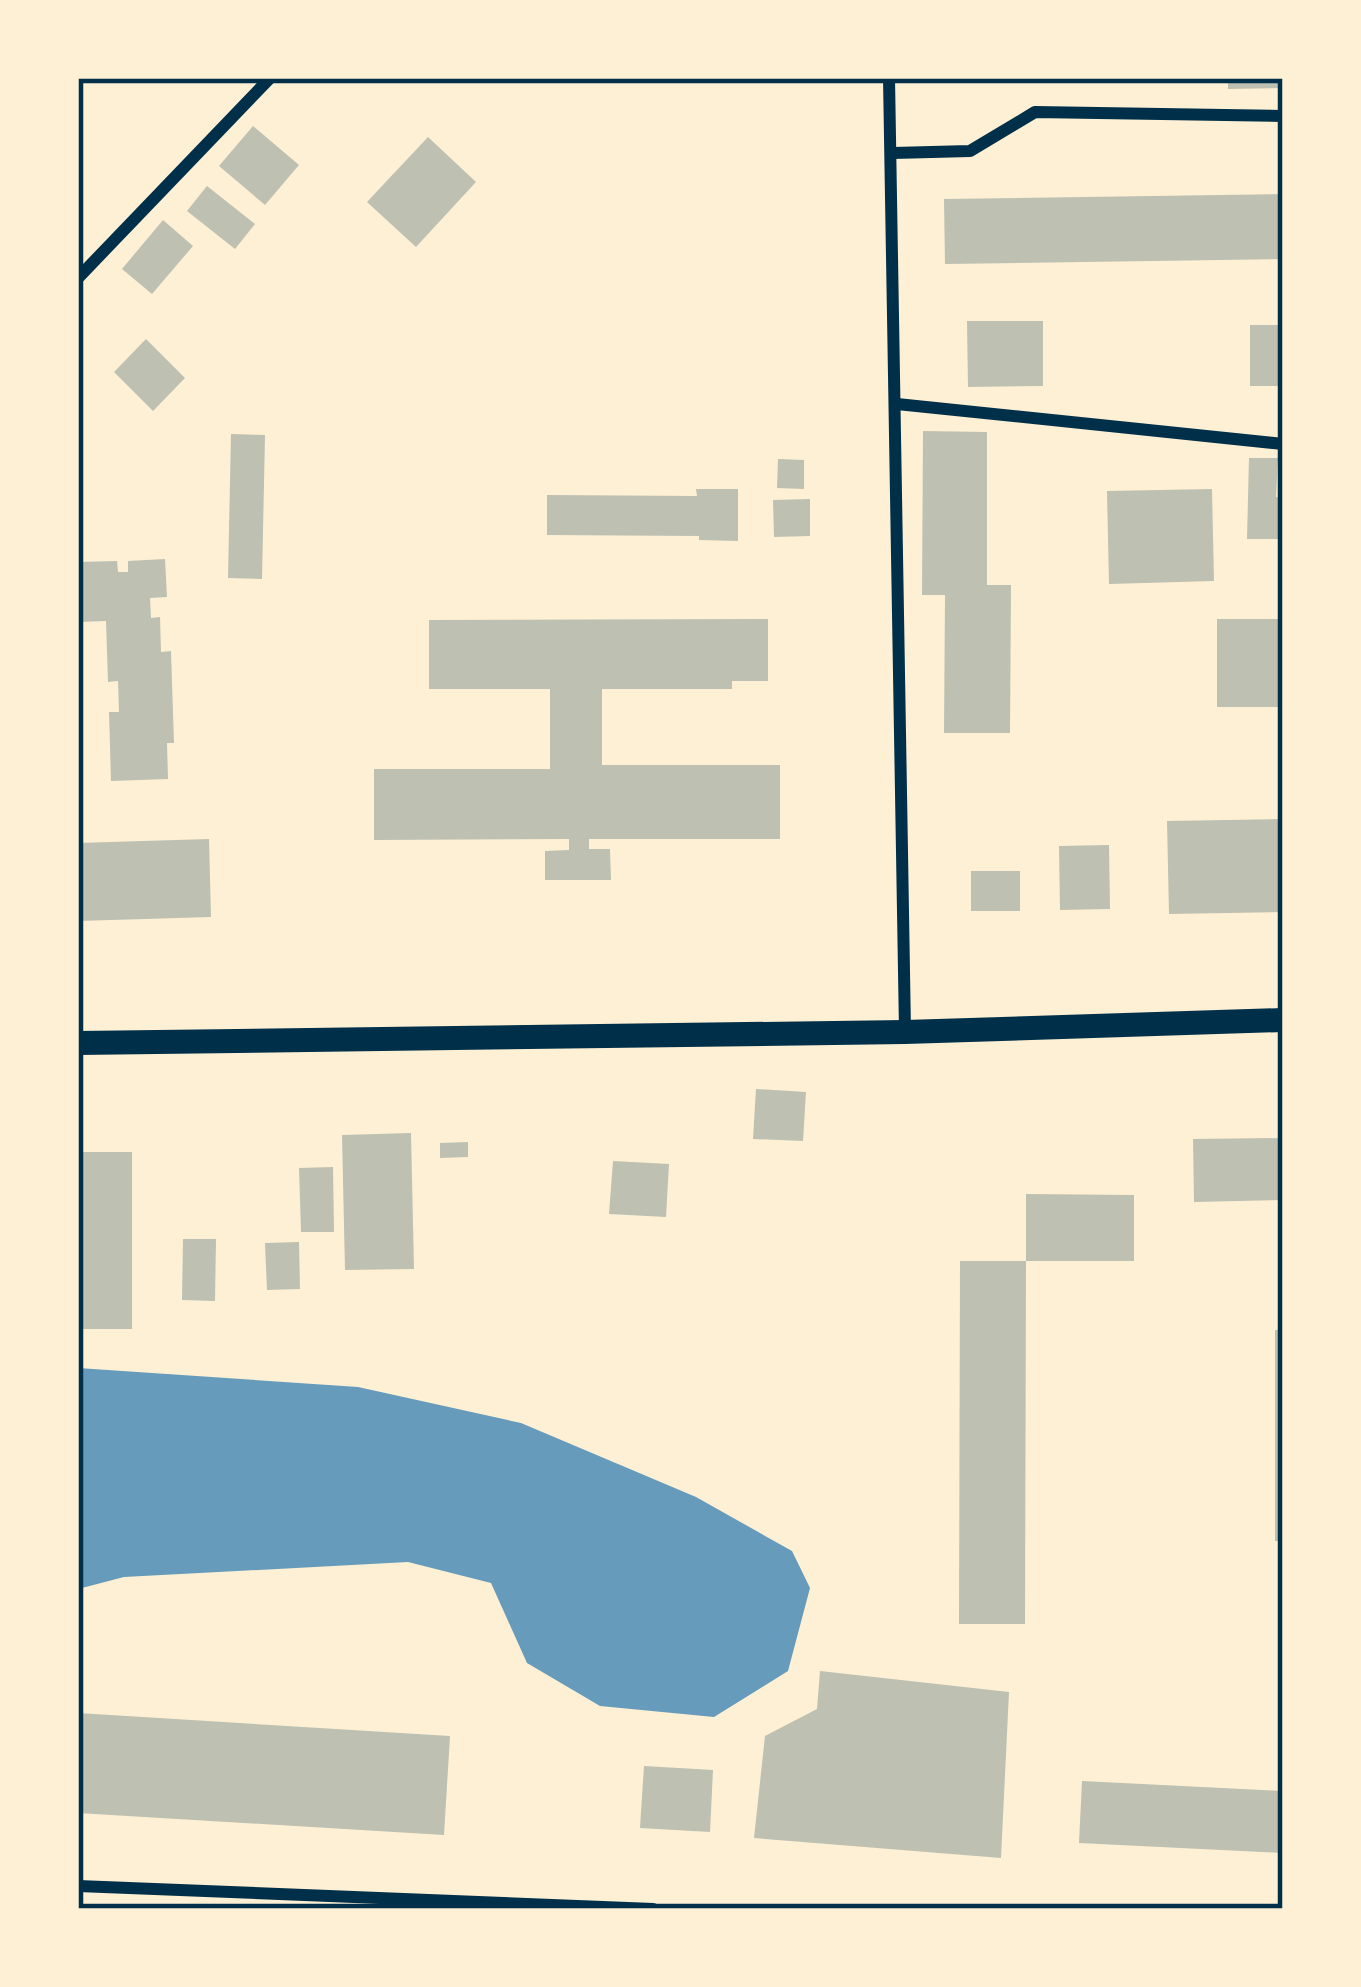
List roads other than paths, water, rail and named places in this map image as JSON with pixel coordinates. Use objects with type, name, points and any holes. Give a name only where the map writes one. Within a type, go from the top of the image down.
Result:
[{"type":"main road","points":[[78,1043],[905,1032],[1283,1020]]},
{"type":"street","points":[[78,278],[270,78]]},
{"type":"street","points":[[889,78],[905,1032]]},
{"type":"street","points":[[892,153],[970,152],[1035,112],[1283,116]]},
{"type":"street","points":[[897,404],[1283,444]]},
{"type":"street","points":[[78,1886],[653,1909]]},
{"type":"water","points":[[78,1368],[358,1387],[521,1423],[696,1497],[792,1551],[810,1588],[788,1671],[714,1717],[600,1706],[527,1663],[491,1583],[408,1562],[124,1577],[78,1589]]}]
